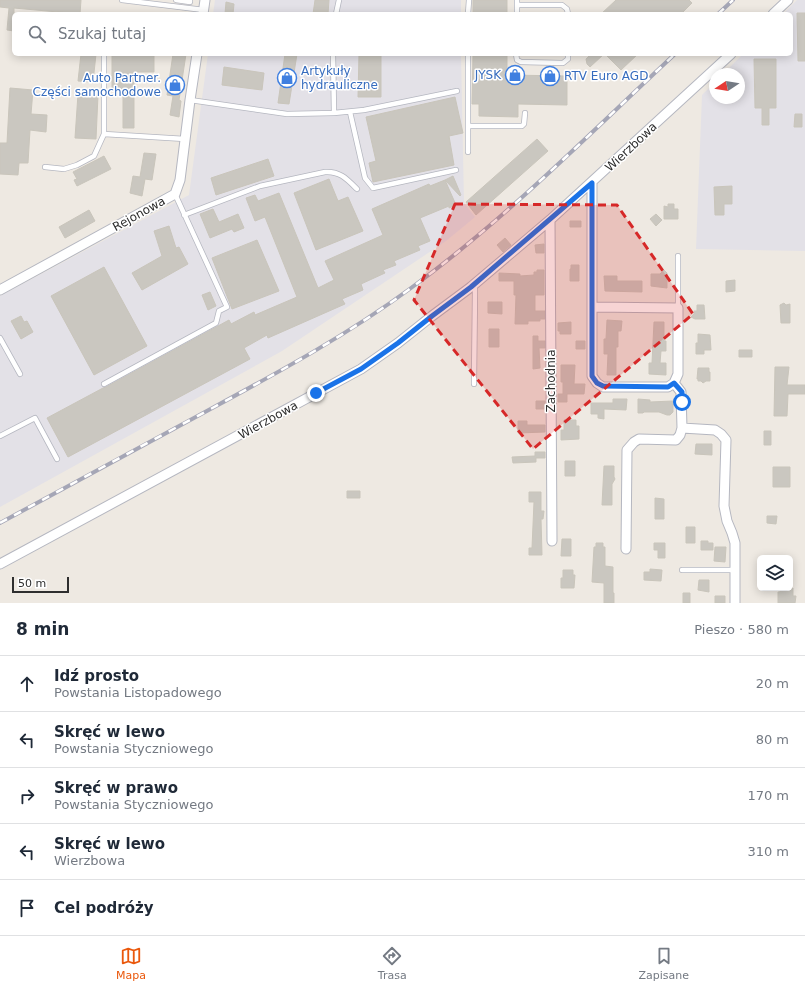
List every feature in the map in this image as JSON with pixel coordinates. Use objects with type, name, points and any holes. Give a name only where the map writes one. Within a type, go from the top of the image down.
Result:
[{"type":"street","points":[[204,12],[205,0]]},
{"type":"street","points":[[775,12],[788,0]]},
{"type":"street","name":"Rejonowa","points":[[0,290],[175,194],[180,180],[197,56]]},
{"type":"street","name":"Wierzbowa","points":[[0,564],[361,369],[398,343],[474,285],[592,183],[729,56]]},
{"type":"street","points":[[592,183],[592,307],[592,376],[597,383],[603,386],[668,387],[674,383],[678,374],[678,308],[592,307]]},
{"type":"street","name":"Zachodnia","points":[[550,220],[552,541]]},
{"type":"street","points":[[626,548],[627,450],[639,439],[676,440],[680,435],[682,428],[682,392],[674,383]]},
{"type":"street","points":[[682,428],[715,430],[726,440],[724,506],[727,521],[735,543],[735,603]]},
{"type":"lane","points":[[122,0],[154,2],[204,12]]},
{"type":"lane","points":[[176,0],[190,2],[190,0]]},
{"type":"lane","points":[[336,12],[339,0]]},
{"type":"lane","points":[[468,12],[469,0]]},
{"type":"lane","points":[[517,3],[562,5],[567,9],[568,12]]},
{"type":"lane","points":[[45,166],[64,168],[77,165],[94,156],[104,134],[104,56]]},
{"type":"lane","points":[[333,56],[334,113]]},
{"type":"lane","points":[[468,56],[468,152]]},
{"type":"lane","points":[[516,56],[517,60],[521,62],[563,63],[568,59],[568,56]]},
{"type":"lane","points":[[190,100],[287,114],[334,113],[364,110],[457,91]]},
{"type":"lane","points":[[350,112],[365,178],[373,188],[456,170]]},
{"type":"lane","points":[[468,126],[522,126],[524,124],[525,113]]},
{"type":"lane","points":[[104,134],[185,138]]},
{"type":"lane","points":[[184,215],[260,186],[326,172],[334,172],[344,176],[357,189]]},
{"type":"lane","points":[[104,384],[216,323],[219,311],[227,307],[175,194]]},
{"type":"lane","points":[[678,256],[678,308]]},
{"type":"lane","points":[[474,285],[474,384]]},
{"type":"lane","points":[[0,338],[20,374]]},
{"type":"lane","points":[[0,436],[35,418],[57,458]]},
{"type":"lane","points":[[682,570],[735,570]]},
{"type":"highlighted area","points":[[455,204],[617,205],[693,314],[533,449],[414,300]]},
{"type":"shaded area","points":[[215,0],[461,0],[461,12],[213,12]]},
{"type":"shaded area","points":[[797,0],[805,0],[805,251],[696,249],[702,95],[709,88],[709,104],[745,104],[745,68],[729,68],[741,56],[793,56],[793,12],[785,12]]},
{"type":"shaded area","points":[[208,56],[461,56],[464,203],[475,217],[446,241],[282,351],[0,507],[0,296],[189,195]]},
{"type":"building","points":[[0,0],[81,0],[80,12],[58,12],[14,8],[14,12],[12,12],[12,31],[7,30],[9,8],[0,7]]},
{"type":"building","points":[[315,0],[329,0],[328,12],[313,12]]},
{"type":"building","points":[[473,0],[507,0],[507,12],[473,12]]},
{"type":"building","points":[[616,0],[689,0],[692,3],[683,12],[603,12]]},
{"type":"building","points":[[226,2],[234,4],[233,12],[225,12]]},
{"type":"building","points":[[797,13],[805,13],[805,61],[798,61]]},
{"type":"building","points":[[81,56],[96,56],[93,82],[78,81]]},
{"type":"building","points":[[112,56],[154,56],[154,72],[134,72],[134,128],[123,128],[123,90],[112,90]]},
{"type":"building","points":[[173,56],[186,56],[179,100],[181,101],[179,117],[170,115],[173,96],[167,95]]},
{"type":"building","name":"Artykuły hydrauliczne","points":[[285,56],[297,56],[289,104],[278,103]]},
{"type":"building","points":[[359,56],[381,56],[381,97],[358,97]]},
{"type":"building","points":[[473,56],[507,56],[507,75],[567,76],[567,105],[518,104],[518,117],[479,116],[479,104],[472,104]]},
{"type":"building","points":[[589,56],[602,56],[590,67],[587,64],[586,59]]},
{"type":"building","points":[[607,56],[636,56],[621,70]]},
{"type":"building","points":[[754,59],[776,59],[776,108],[769,108],[769,125],[762,125],[762,108],[755,108]]},
{"type":"building","points":[[224,67],[264,73],[262,90],[222,85]]},
{"type":"building","points":[[10,88],[33,90],[31,114],[47,115],[46,132],[30,130],[28,163],[19,163],[18,175],[0,174],[0,143],[7,143]]},
{"type":"building","points":[[78,94],[98,95],[96,139],[75,138]]},
{"type":"building","points":[[455,97],[463,133],[449,136],[454,165],[373,182],[369,163],[376,161],[366,117]]},
{"type":"building","points":[[795,114],[802,114],[802,127],[794,127]]},
{"type":"building","points":[[537,139],[548,151],[476,215],[466,202]]},
{"type":"building","points":[[144,153],[156,154],[152,180],[145,179],[142,196],[130,193],[133,176],[140,177]]},
{"type":"building","points":[[104,156],[111,169],[77,186],[74,180],[77,179],[73,172]]},
{"type":"building","points":[[268,159],[274,176],[216,195],[211,178]]},
{"type":"building","points":[[453,176],[461,195],[460,196],[445,180]]},
{"type":"building","points":[[329,179],[338,201],[348,197],[363,231],[316,250],[294,193]]},
{"type":"building","points":[[445,180],[456,205],[449,208],[449,206],[420,218],[430,241],[418,246],[420,250],[394,261],[396,265],[383,270],[385,273],[361,284],[363,290],[342,299],[345,304],[268,338],[267,335],[244,348],[250,359],[68,457],[47,418],[229,320],[231,324],[254,312],[255,315],[297,297],[265,217],[255,221],[246,198],[255,195],[258,201],[279,193],[318,288],[334,280],[325,261],[383,235],[372,209],[429,184],[430,186]]},
{"type":"building","points":[[732,186],[732,204],[724,204],[724,215],[715,215],[714,187]]},
{"type":"building","points":[[668,204],[674,204],[674,209],[678,209],[678,219],[664,219],[664,206],[668,207]]},
{"type":"building","points":[[213,209],[219,222],[238,214],[244,228],[234,232],[232,229],[210,238],[200,214]]},
{"type":"building","points":[[89,210],[95,221],[65,238],[59,227]]},
{"type":"building","points":[[656,214],[662,220],[656,226],[650,219]]},
{"type":"building","points":[[570,221],[581,221],[581,227],[570,227]]},
{"type":"building","points":[[169,226],[176,248],[179,247],[188,264],[142,290],[132,273],[162,256],[154,231]]},
{"type":"building","points":[[505,238],[511,245],[503,252],[497,245]]},
{"type":"building","points":[[257,240],[279,291],[232,309],[212,258]]},
{"type":"building","points":[[544,244],[544,253],[536,253],[535,245]]},
{"type":"building","points":[[571,265],[579,265],[579,281],[570,281]]},
{"type":"building","points":[[104,267],[147,346],[94,375],[51,296]]},
{"type":"building","points":[[537,270],[544,270],[544,295],[535,295],[535,311],[545,311],[545,319],[540,319],[540,321],[528,321],[528,324],[515,324],[516,295],[514,295],[514,281],[499,281],[499,273],[520,274],[520,276],[534,275],[534,272],[537,272]]},
{"type":"building","points":[[664,270],[667,273],[667,288],[651,286],[651,274],[660,274]]},
{"type":"building","points":[[604,276],[617,276],[617,281],[642,281],[642,292],[605,291]]},
{"type":"building","points":[[735,280],[735,291],[726,292],[726,281]]},
{"type":"building","points":[[210,292],[216,306],[208,310],[202,295]]},
{"type":"building","points":[[488,302],[502,302],[502,314],[488,313]]},
{"type":"building","points":[[784,303],[786,305],[790,304],[790,323],[781,323],[780,305]]},
{"type":"building","points":[[697,305],[704,305],[705,319],[695,319],[691,317],[694,314],[694,311],[697,311]]},
{"type":"building","points":[[21,316],[24,322],[27,321],[33,332],[21,339],[11,321]]},
{"type":"building","points":[[607,320],[622,321],[621,331],[618,331],[618,347],[616,347],[616,375],[607,375],[608,354],[604,354],[604,339],[606,339]]},
{"type":"building","points":[[571,322],[571,334],[560,334],[560,331],[558,331],[558,323]]},
{"type":"building","points":[[654,322],[664,322],[664,341],[666,341],[666,351],[661,351],[660,363],[666,363],[666,375],[649,374],[649,363],[652,363]]},
{"type":"building","points":[[489,329],[499,329],[499,347],[489,347]]},
{"type":"building","points":[[698,334],[710,335],[711,350],[704,350],[704,354],[696,354]]},
{"type":"building","points":[[533,336],[538,336],[538,341],[545,341],[545,348],[539,348],[540,368],[533,369]]},
{"type":"building","points":[[576,341],[585,341],[585,349],[576,349]]},
{"type":"building","points":[[739,350],[752,350],[752,357],[739,357]]},
{"type":"building","points":[[561,365],[575,365],[574,384],[585,384],[584,394],[567,394],[567,402],[558,402],[558,394],[563,394]]},
{"type":"building","points":[[775,367],[789,367],[787,385],[805,385],[805,394],[788,394],[787,416],[774,416]]},
{"type":"building","points":[[698,368],[709,368],[710,381],[703,383],[698,381]]},
{"type":"building","points":[[613,399],[627,399],[626,410],[604,409],[604,419],[598,418],[598,414],[591,414],[591,403],[613,403]]},
{"type":"building","points":[[638,399],[650,400],[650,402],[673,401],[673,412],[670,415],[659,412],[638,413]]},
{"type":"building","points":[[536,401],[545,401],[545,409],[536,409]]},
{"type":"building","points":[[564,420],[576,420],[576,426],[579,426],[579,439],[561,440],[561,430],[564,430]]},
{"type":"building","points":[[518,421],[527,421],[527,425],[545,425],[545,432],[518,433]]},
{"type":"building","points":[[764,431],[771,431],[771,445],[764,445]]},
{"type":"building","points":[[696,444],[712,444],[712,455],[695,454]]},
{"type":"building","points":[[535,452],[545,452],[545,458],[536,458],[536,462],[513,463],[512,457],[535,456]]},
{"type":"building","points":[[565,461],[575,461],[575,476],[565,476]]},
{"type":"building","points":[[604,466],[614,466],[615,479],[612,484],[612,505],[602,505]]},
{"type":"building","points":[[773,467],[790,467],[790,487],[773,487]]},
{"type":"building","points":[[347,491],[360,491],[360,498],[347,498]]},
{"type":"building","points":[[529,492],[541,492],[541,511],[544,511],[543,519],[541,519],[542,555],[529,555],[529,548],[532,548],[534,502],[529,502]]},
{"type":"building","points":[[655,498],[664,499],[664,519],[655,519]]},
{"type":"building","points":[[767,516],[777,516],[776,524],[767,523]]},
{"type":"building","points":[[686,527],[695,527],[695,543],[686,543]]},
{"type":"building","points":[[562,539],[571,539],[571,556],[561,556]]},
{"type":"building","points":[[701,541],[713,543],[713,550],[701,550]]},
{"type":"building","points":[[596,543],[603,543],[603,547],[605,547],[605,566],[613,567],[614,603],[604,603],[604,583],[592,582],[594,547],[596,547]]},
{"type":"building","points":[[654,543],[665,543],[665,558],[658,558],[658,550],[654,550]]},
{"type":"building","points":[[715,547],[726,547],[725,562],[714,561]]},
{"type":"building","points":[[650,569],[662,570],[661,581],[644,580],[644,572],[650,572]]},
{"type":"building","points":[[563,570],[573,570],[573,575],[575,575],[574,588],[561,588]]},
{"type":"building","points":[[699,580],[709,580],[709,592],[698,590]]},
{"type":"building","points":[[793,591],[793,596],[796,596],[795,603],[778,603],[778,592]]},
{"type":"building","points":[[683,593],[690,593],[690,603],[683,603]]},
{"type":"building","points":[[715,596],[725,596],[725,603],[715,603]]},
{"type":"railway","points":[[720,12],[733,0]]},
{"type":"railway","points":[[0,523],[284,369],[386,306],[446,261],[514,205],[673,56]]},
{"type":"place","name":"JYSK","points":[[515,75]]},
{"type":"place","name":"RTV Euro AGD","points":[[550,76]]},
{"type":"place","name":"Artykuły hydrauliczne","points":[[287,78]]},
{"type":"place","name":"Auto Partner. Części samochodowe","points":[[175,85]]},
{"type":"route","points":[[316,393],[361,369],[398,343],[471,287],[592,183],[592,376],[597,383],[603,386],[668,387],[674,383],[682,392],[682,402]]}]
